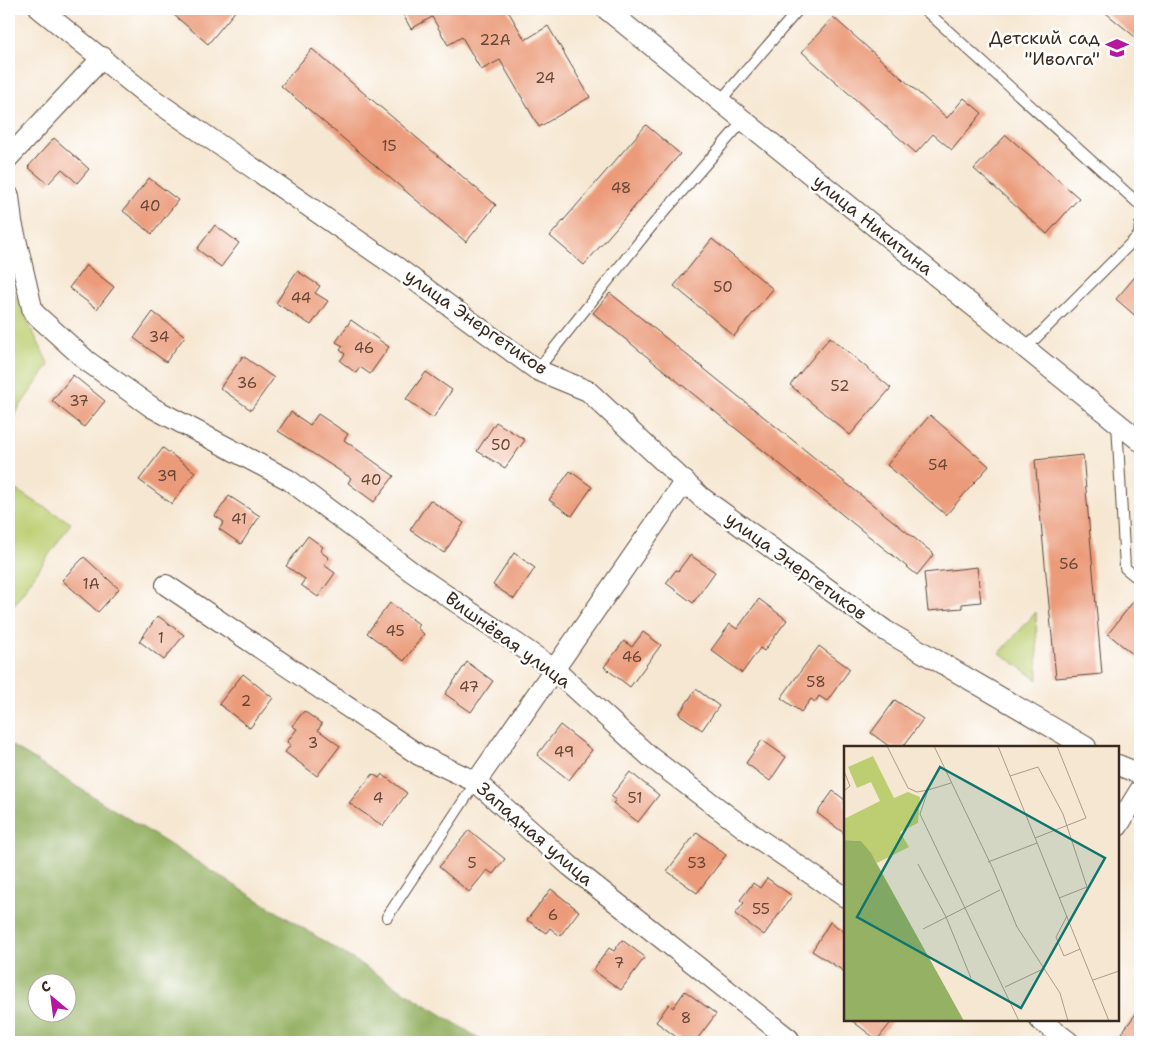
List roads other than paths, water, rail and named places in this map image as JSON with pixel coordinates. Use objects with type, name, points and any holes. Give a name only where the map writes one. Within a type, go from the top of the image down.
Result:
[{"type":"street","name":"улица Энергетиков","points":[[40,9],[147,95],[398,268],[537,370],[588,391],[701,497],[886,631],[1084,746]]},
{"type":"street","name":"улица Никитина","points":[[606,9],[1140,441]]},
{"type":"street","points":[[9,157],[103,58]]},
{"type":"street","name":"Вишнёвая улица","points":[[9,196],[12,222],[34,312],[87,361],[153,408],[290,480],[412,572],[554,669],[649,756],[756,838],[844,896]]},
{"type":"street","points":[[476,782],[685,481]]},
{"type":"street","name":"Западная улица","points":[[166,585],[419,755],[476,782],[570,866],[789,1039]]},
{"type":"street","points":[[1119,765],[1140,774]]},
{"type":"street","points":[[1119,824],[1140,790]]},
{"type":"street","points":[[1041,1021],[1069,1042]]},
{"type":"lane","points":[[720,101],[799,9]]},
{"type":"lane","points":[[924,9],[1140,205]]},
{"type":"lane","points":[[537,370],[651,227],[744,120]]},
{"type":"lane","points":[[1026,348],[1139,235],[1140,225]]},
{"type":"lane","points":[[1117,422],[1125,568],[1140,580]]},
{"type":"lane","points":[[388,917],[476,782]]},
{"type":"place","name":"Детский сад \"Иволга\"","points":[[1117,48]]}]
